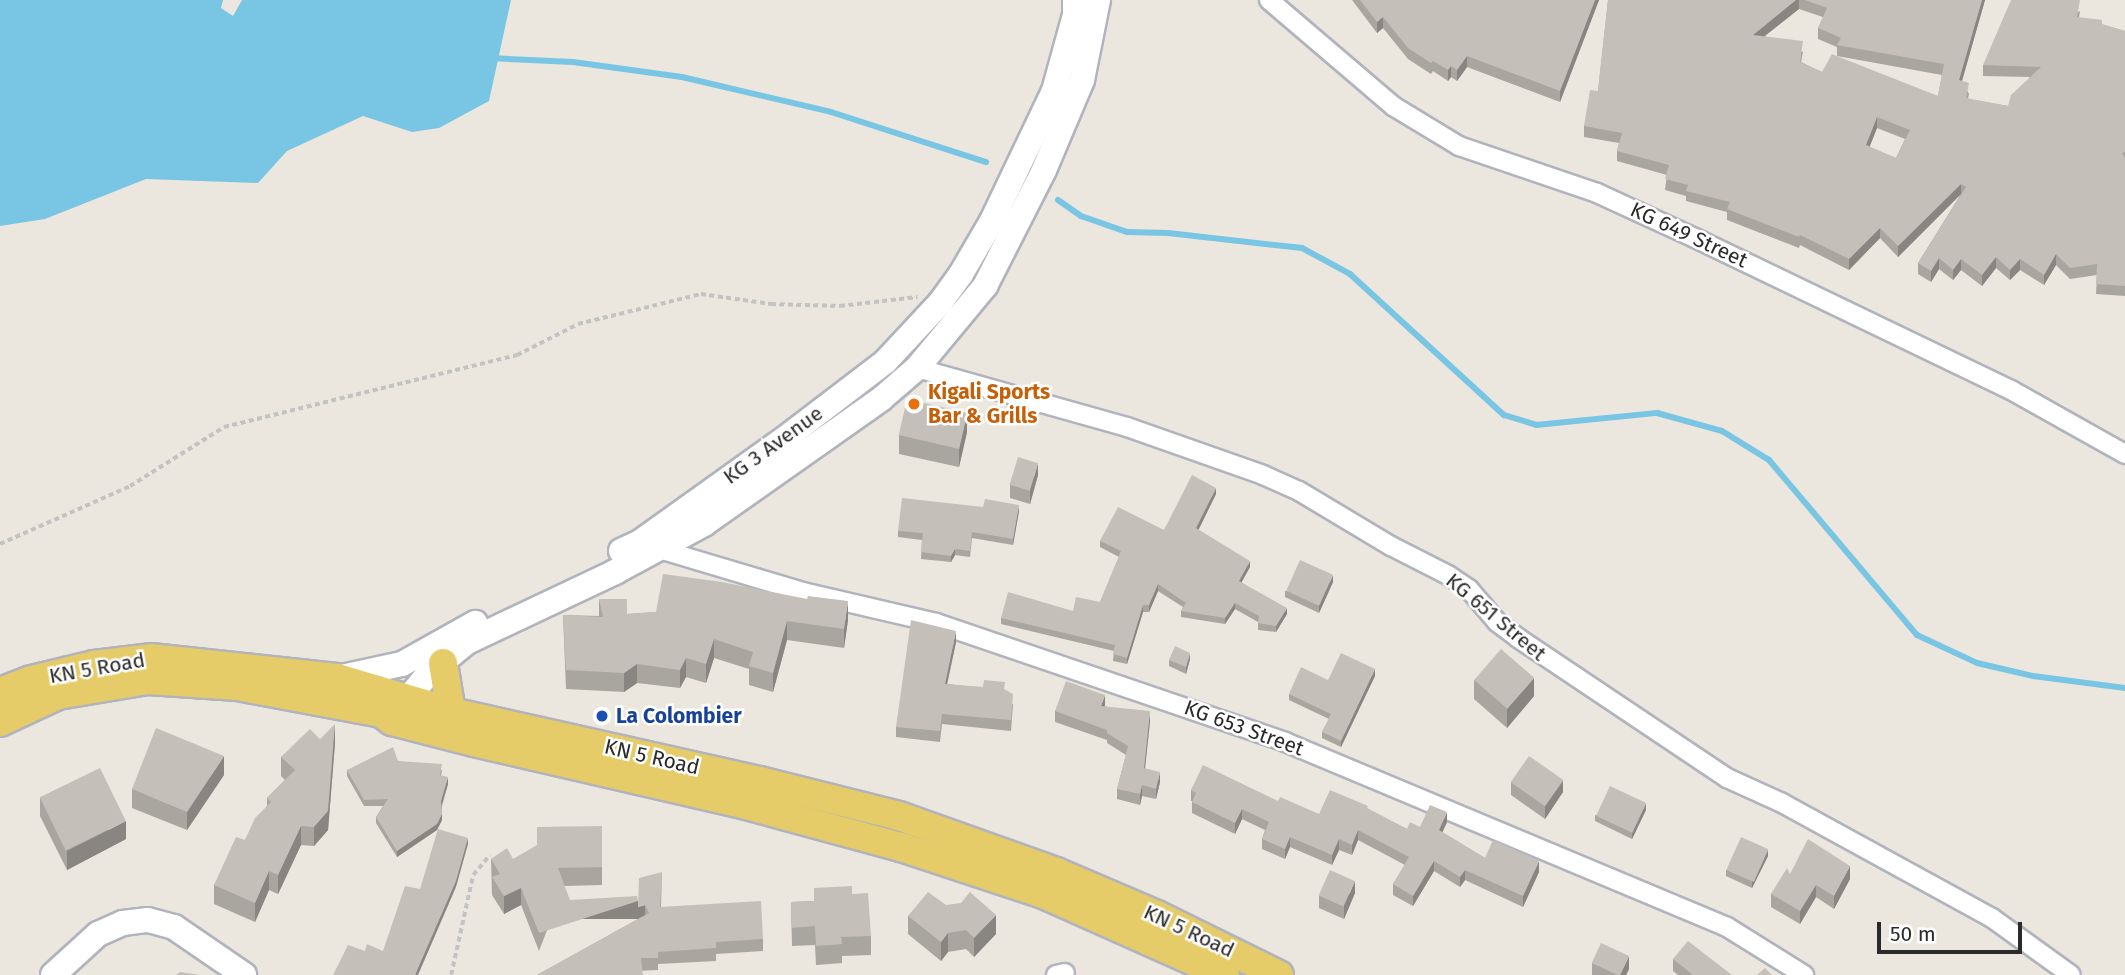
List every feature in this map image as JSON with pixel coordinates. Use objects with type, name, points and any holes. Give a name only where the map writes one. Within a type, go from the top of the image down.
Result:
[{"type":"main road","name":"KG 3 Avenue","points":[[337,678],[402,664],[474,624],[640,542],[792,433],[885,362],[940,303],[961,274],[992,220],[1054,91],[1075,15],[1075,0]]},
{"type":"main road","name":"KG 3 Avenue","points":[[392,711],[428,674],[467,642],[659,549],[704,524],[881,398],[917,368],[985,286],[1044,170],[1082,80],[1098,0]]},
{"type":"main road","name":"KN 5 Road","points":[[0,692],[31,680],[94,665],[150,657],[337,678],[392,711],[451,712],[760,781],[899,816],[1056,872],[1157,915],[1279,975]]},
{"type":"main road","points":[[443,663],[451,712]]},
{"type":"main road","name":"KN 5 Road","points":[[0,722],[58,695],[148,680],[237,686],[392,711],[889,844],[1043,894],[1225,975]]},
{"type":"main road","points":[[54,975],[98,933],[123,923],[148,920],[174,927],[244,975]]},
{"type":"street","name":"KG 649 Street","points":[[1269,0],[1393,106],[1459,146],[1597,193],[1695,238],[2011,390],[2125,454]]},
{"type":"street","name":"KG 651 Street","points":[[917,368],[1126,428],[1263,475],[1299,491],[1469,589],[1497,622],[1518,638],[1727,778],[1783,803],[1992,918],[2071,975]]},
{"type":"street","name":"KG 653 Street","points":[[659,549],[803,592],[936,623],[1272,737],[1727,927],[1804,975]]},
{"type":"path","points":[[0,544],[131,486],[224,428],[517,355],[578,324],[701,295],[771,304],[840,306],[914,296],[940,303]]},
{"type":"path","points":[[451,975],[473,875],[490,855]]},
{"type":"water","points":[[0,0],[223,0],[221,8],[233,16],[242,0],[511,0],[489,101],[439,128],[412,132],[363,116],[287,151],[258,183],[146,179],[45,219],[0,226]]},
{"type":"building","points":[[1360,0],[1595,0],[1560,91],[1467,56],[1457,70],[1451,66],[1448,70],[1433,61],[1431,63],[1408,48],[1383,17],[1377,22]]},
{"type":"building","points":[[1608,0],[1796,0],[1753,35],[1803,41],[1800,62],[1822,72],[1832,54],[1938,96],[1944,64],[1837,45],[1841,38],[1818,28],[1827,8],[1805,0],[1982,0],[1959,80],[1969,83],[1966,98],[2008,106],[2011,95],[2041,67],[1983,65],[2011,0],[2080,0],[2077,17],[2102,20],[2102,24],[2125,31],[2125,152],[2122,153],[2125,158],[2125,286],[2096,284],[2097,264],[2070,268],[2056,254],[2044,275],[2020,259],[2010,270],[1996,257],[1982,275],[1961,259],[1953,270],[1939,258],[1931,271],[1918,263],[1966,187],[1961,184],[1898,246],[1880,228],[1849,259],[1800,235],[1799,237],[1727,209],[1730,202],[1686,191],[1688,185],[1665,179],[1669,165],[1617,151],[1622,133],[1584,126],[1590,90],[1598,91]],"holes":[[[1877,117],[1910,130],[1896,158],[1866,145]]]},
{"type":"building","points":[[907,399],[967,413],[959,449],[899,435]]},
{"type":"building","points":[[1018,457],[1038,463],[1030,491],[1010,485]]},
{"type":"building","points":[[1192,475],[1216,488],[1196,528],[1250,561],[1239,581],[1287,608],[1276,626],[1258,623],[1259,616],[1235,603],[1225,618],[1181,611],[1186,603],[1158,584],[1149,605],[1143,605],[1127,658],[1113,654],[1115,645],[1001,618],[1008,592],[1073,611],[1076,597],[1100,602],[1121,551],[1100,541],[1118,507],[1164,530]]},
{"type":"building","points":[[902,498],[983,507],[985,499],[1019,505],[1013,539],[972,532],[970,551],[955,549],[951,556],[921,552],[923,533],[898,531]]},
{"type":"building","points":[[1300,560],[1333,575],[1319,606],[1286,591]]},
{"type":"building","points":[[663,574],[722,582],[807,599],[808,596],[848,601],[844,629],[787,621],[773,673],[749,666],[753,652],[714,639],[706,664],[686,658],[680,670],[637,664],[624,673],[566,670],[563,615],[603,617],[599,599],[627,599],[627,614],[656,612]]},
{"type":"building","points":[[911,620],[956,631],[945,684],[983,687],[984,680],[1005,682],[1004,689],[1013,694],[1011,720],[942,714],[940,731],[896,727]]},
{"type":"building","points":[[1175,646],[1190,653],[1186,667],[1169,660]]},
{"type":"building","points":[[1501,649],[1534,678],[1507,709],[1474,680]]},
{"type":"building","points":[[1341,653],[1375,669],[1341,741],[1322,732],[1331,714],[1289,694],[1301,667],[1328,680]]},
{"type":"building","points":[[1066,681],[1105,695],[1101,706],[1150,711],[1144,768],[1160,772],[1156,789],[1142,785],[1140,794],[1117,789],[1128,746],[1107,733],[1107,730],[1055,711]]},
{"type":"building","points":[[335,724],[328,811],[314,827],[301,826],[278,875],[269,871],[255,903],[214,885],[236,837],[245,840],[255,818],[271,802],[267,798],[295,770],[281,757],[310,729],[320,739]]},
{"type":"building","points":[[156,728],[224,756],[187,812],[132,789]]},
{"type":"building","points":[[393,747],[398,761],[442,764],[440,775],[448,777],[441,801],[442,814],[437,824],[397,851],[376,817],[388,799],[364,800],[347,770]]},
{"type":"building","points":[[1529,756],[1563,780],[1545,806],[1511,782]]},
{"type":"building","points":[[1203,765],[1278,801],[1280,797],[1319,814],[1330,790],[1368,806],[1367,808],[1407,829],[1410,822],[1420,827],[1430,805],[1447,812],[1439,830],[1485,858],[1493,840],[1539,861],[1523,896],[1465,870],[1460,877],[1434,861],[1413,896],[1393,884],[1409,857],[1358,830],[1352,845],[1339,839],[1332,855],[1290,837],[1285,849],[1262,839],[1269,822],[1242,809],[1235,823],[1192,802],[1196,793],[1191,790]]},
{"type":"building","points":[[100,768],[126,821],[66,850],[40,797]]},
{"type":"building","points":[[1610,786],[1646,803],[1632,833],[1596,816]]},
{"type":"building","points":[[602,826],[602,867],[558,868],[570,900],[637,896],[638,901],[539,933],[521,888],[504,896],[492,877],[500,874],[491,859],[507,848],[513,859],[537,845],[537,827]]},
{"type":"building","points":[[438,829],[468,838],[456,881],[415,975],[333,975],[348,945],[365,951],[367,944],[383,951],[405,886],[420,889]]},
{"type":"building","points":[[1741,837],[1768,849],[1754,882],[1726,870]]},
{"type":"building","points":[[1808,839],[1850,866],[1834,896],[1816,885],[1800,911],[1771,894],[1787,868],[1790,874]]},
{"type":"building","points":[[1330,870],[1355,881],[1343,907],[1319,896]]},
{"type":"building","points":[[662,872],[660,907],[761,901],[763,939],[716,942],[716,948],[658,952],[658,958],[641,958],[643,975],[537,975],[649,913],[645,905],[638,907],[639,878]]},
{"type":"building","points":[[852,886],[852,894],[868,893],[871,936],[841,937],[842,944],[816,946],[815,926],[792,928],[791,902],[814,901],[814,888]]},
{"type":"building","points":[[928,892],[946,905],[961,903],[970,892],[996,915],[974,938],[966,930],[948,933],[941,942],[908,916]]},
{"type":"building","points":[[1688,941],[1732,975],[1693,975],[1673,959]]},
{"type":"building","points":[[1601,943],[1629,956],[1620,975],[1592,963]]},
{"type":"building","points":[[1765,968],[1772,975],[1757,975]]},
{"type":"building","points":[[180,972],[200,975],[176,975]]},
{"type":"waterway","points":[[490,58],[573,62],[682,77],[831,112],[986,162]]},
{"type":"waterway","points":[[1058,200],[1081,216],[1127,232],[1168,233],[1302,248],[1350,274],[1504,415],[1536,425],[1657,413],[1722,431],[1769,460],[1917,635],[1977,663],[2033,676],[2125,688]]},
{"type":"place","name":"Kigali Sports Bar & Grills","points":[[914,404]]},
{"type":"place","name":"La Colombier","points":[[602,716]]}]
